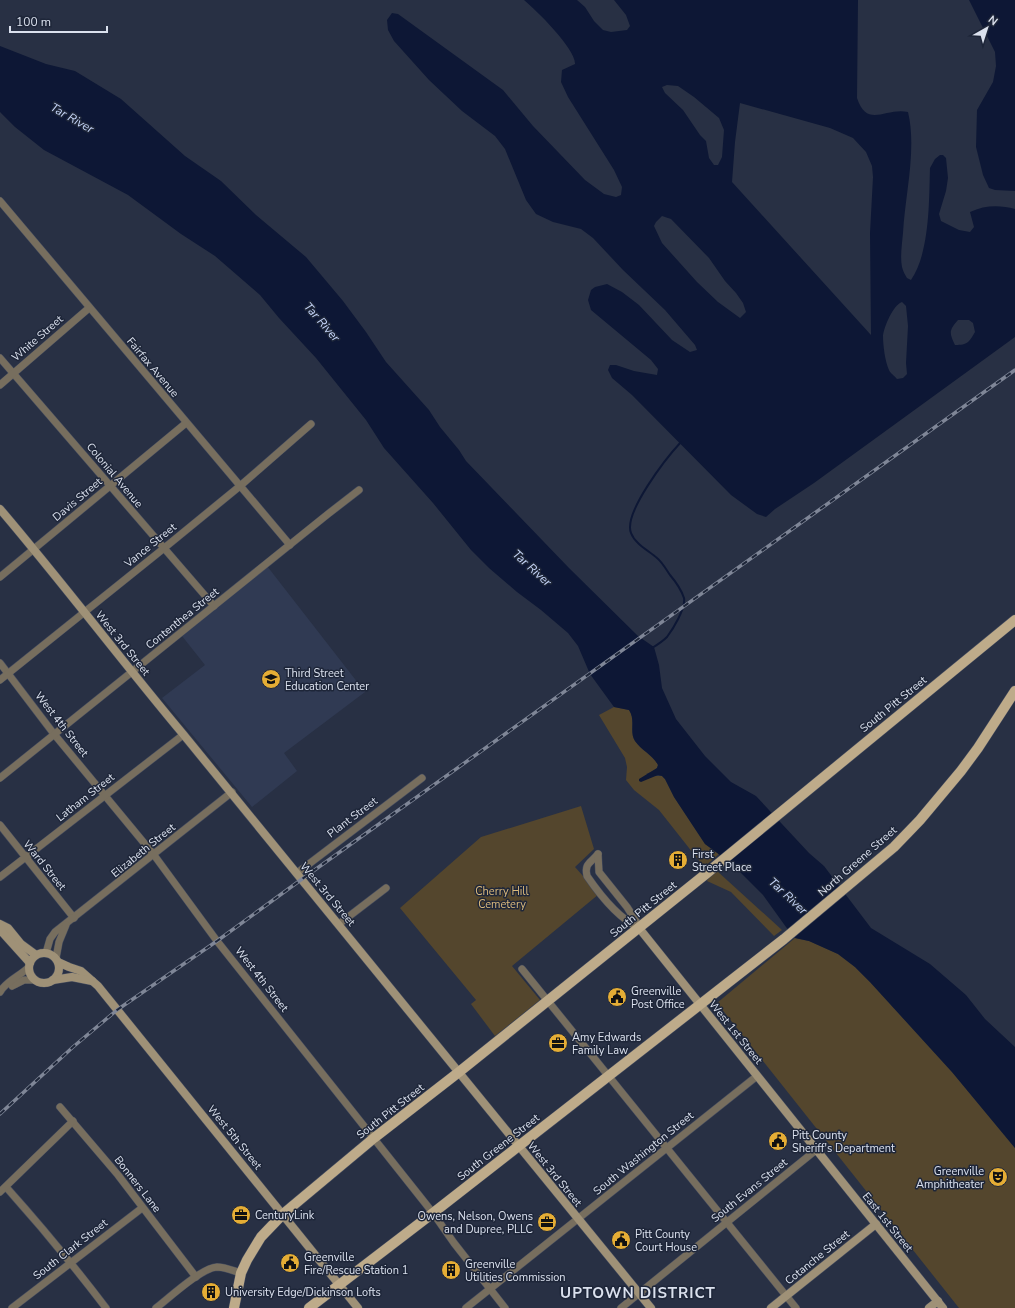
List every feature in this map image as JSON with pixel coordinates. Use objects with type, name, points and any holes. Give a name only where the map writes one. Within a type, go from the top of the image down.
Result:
[{"type":"main road","name":"South Pitt Street","points":[[234,1308],[241,1273],[247,1260],[261,1237],[283,1214],[374,1138],[459,1072],[710,871],[1015,620]]},
{"type":"main road","name":"North Greene Street","points":[[700,1004],[784,939],[894,847],[920,820],[961,772],[1015,691]]},
{"type":"main road","name":"South Greene Street","points":[[309,1308],[700,1004]]},
{"type":"street","name":"Fairfax Avenue","points":[[0,201],[290,545]]},
{"type":"street","name":"White Street","points":[[0,385],[89,308]]},
{"type":"street","name":"Colonial Avenue","points":[[0,358],[163,549],[214,606]]},
{"type":"street","name":"Davis Street","points":[[0,577],[186,423]]},
{"type":"street","name":"Vance Street","points":[[0,680],[240,486],[311,424]]},
{"type":"street","name":"Contenthea Street","points":[[0,778],[359,490]]},
{"type":"street","name":"West 3rd Street","points":[[0,509],[651,1308]]},
{"type":"street","name":"West 4th Street","points":[[0,663],[54,734],[154,855],[218,940],[433,1213],[454,1243],[505,1308]]},
{"type":"street","name":"Latham Street","points":[[0,877],[183,735]]},
{"type":"street","name":"Plant Street","points":[[297,873],[422,778]]},
{"type":"street","name":"Elizabeth Street","points":[[46,953],[50,939],[55,932],[232,792]]},
{"type":"street","name":"Ward Street","points":[[0,825],[74,918]]},
{"type":"street","points":[[598,854],[599,870],[633,915],[639,928],[628,923],[609,903],[588,876],[587,865],[598,854]]},
{"type":"street","points":[[587,869],[599,870]]},
{"type":"street","points":[[339,924],[386,888]]},
{"type":"street","points":[[609,903],[617,895]]},
{"type":"street","points":[[53,980],[59,972],[57,960],[60,938],[67,923]]},
{"type":"street","points":[[0,924],[8,928],[21,944],[36,955]]},
{"type":"street","points":[[0,927],[2,932],[29,965],[29,972],[35,980]]},
{"type":"street","name":"West 1st Street","points":[[639,928],[816,1150]]},
{"type":"street","points":[[0,992],[3,987],[22,974],[36,955],[46,953],[57,960]]},
{"type":"street","name":"West 5th Street","points":[[57,960],[69,968],[81,971],[104,993],[358,1308]]},
{"type":"street","points":[[522,969],[796,1308]]},
{"type":"street","points":[[0,992],[24,980],[35,980],[44,983],[72,976],[93,981]]},
{"type":"street","name":"South Washington Street","points":[[466,1308],[757,1076]]},
{"type":"street","name":"Bonners Lane","points":[[60,1107],[118,1175],[196,1277]]},
{"type":"street","points":[[0,1192],[73,1121]]},
{"type":"street","name":"South Evans Street","points":[[621,1308],[816,1150]]},
{"type":"street","name":"East 1st Street","points":[[816,1150],[941,1305]]},
{"type":"street","points":[[6,1187],[39,1223],[106,1308]]},
{"type":"street","name":"South Clark Street","points":[[12,1308],[142,1208]]},
{"type":"street","name":"Cotanche Street","points":[[771,1308],[876,1224]]},
{"type":"street","points":[[156,1308],[206,1270],[217,1267],[226,1268],[241,1273]]},
{"type":"street","points":[[930,1308],[941,1305]]},
{"type":"shaded area","name":"Third Street Education Center","points":[[267,566],[365,692],[284,753],[297,771],[252,807],[162,698],[205,665],[182,636]]},
{"type":"green space","points":[[614,707],[629,710],[632,718],[633,737],[635,741],[656,761],[658,765],[655,770],[646,774],[662,776],[665,779],[674,797],[705,844],[719,854],[704,867],[659,810],[634,790],[626,780],[627,767],[625,758],[599,715]]},
{"type":"green space","name":"Cherry Hill Cemetery","points":[[581,806],[594,849],[575,867],[599,894],[512,966],[540,1000],[495,1036],[471,1004],[476,1000],[400,908],[481,837]]},
{"type":"green space","points":[[717,871],[782,930],[774,936],[731,892],[707,881],[710,875]]},
{"type":"green space","points":[[795,938],[809,941],[838,954],[855,967],[952,1072],[1015,1148],[1015,1308],[959,1308],[717,1003]]},
{"type":"water","points":[[524,0],[577,0],[585,7],[594,21],[603,30],[611,32],[627,30],[630,26],[626,15],[614,0],[858,0],[857,98],[861,107],[866,113],[872,115],[900,111],[908,112],[911,157],[901,255],[901,263],[904,273],[907,278],[911,280],[922,255],[927,226],[930,168],[935,159],[940,155],[943,155],[946,158],[948,178],[946,191],[939,214],[941,221],[959,230],[970,232],[974,227],[970,212],[992,206],[1015,209],[1015,337],[814,483],[775,509],[766,517],[757,514],[731,495],[632,395],[612,378],[608,370],[610,365],[616,365],[634,371],[657,375],[658,369],[651,360],[591,310],[588,300],[591,290],[595,287],[607,284],[622,292],[639,305],[672,340],[690,352],[697,350],[695,345],[665,310],[623,270],[593,238],[581,229],[553,222],[536,214],[526,200],[505,149],[495,136],[462,111],[429,80],[394,41],[388,30],[387,20],[392,13],[398,14],[503,90],[533,126],[585,180],[604,194],[616,197],[621,195],[622,187],[614,170],[568,97],[561,82],[562,70],[575,64],[574,57],[554,30]],"holes":[[[667,85],[678,86],[719,118],[724,130],[722,157],[718,165],[714,165],[709,158],[706,141],[700,135],[683,110],[665,93],[662,87]],[[740,103],[830,128],[853,138],[866,152],[872,166],[873,177],[870,233],[871,335],[732,182]],[[662,216],[671,219],[709,258],[743,303],[746,312],[740,318],[718,302],[697,282],[662,243],[654,226]],[[902,302],[906,306],[908,326],[906,363],[907,374],[903,378],[897,379],[890,372],[884,353],[883,344],[885,327],[895,307]],[[958,320],[969,320],[973,323],[975,332],[968,342],[955,345],[951,334],[953,326]]]},
{"type":"water","points":[[969,0],[1015,0],[1015,191],[995,190],[989,188],[983,175],[976,147],[977,110],[993,82],[996,66],[995,52]]},
{"type":"water","name":"Tar River","points":[[0,46],[46,64],[75,71],[121,99],[185,156],[221,181],[256,215],[306,257],[343,301],[386,362],[429,410],[466,461],[569,568],[638,636],[654,647],[659,665],[662,688],[676,719],[705,756],[731,782],[756,796],[809,853],[824,866],[871,928],[930,964],[966,995],[985,1019],[1015,1047],[1015,1148],[952,1072],[855,967],[838,954],[809,941],[795,938],[763,895],[732,864],[705,844],[662,776],[658,775],[641,782],[639,781],[639,779],[657,768],[658,765],[656,761],[635,741],[633,737],[632,718],[629,710],[614,707],[590,674],[578,646],[568,633],[517,592],[471,550],[433,503],[384,448],[366,420],[316,358],[260,295],[215,256],[181,234],[128,195],[44,150],[15,127],[0,112]]},
{"type":"waterway","points":[[652,648],[667,637],[681,613],[684,598],[678,586],[661,562],[639,544],[633,537],[630,524],[633,512],[648,486],[657,472],[681,442]]},
{"type":"railway","points":[[0,1114],[73,1047],[117,1010],[217,941],[1015,370]]},
{"type":"place","name":"Third Street Education Center","points":[[271,679]]},
{"type":"place","name":"First Street Place","points":[[678,860]]},
{"type":"place","name":"Greenville Post Office","points":[[617,997]]},
{"type":"place","name":"Amy Edwards Family Law","points":[[558,1043]]},
{"type":"place","name":"Pitt County Sheriff's Department","points":[[778,1141]]},
{"type":"place","name":"Greenville Amphitheater","points":[[998,1177]]},
{"type":"place","name":"CenturyLink","points":[[241,1215]]},
{"type":"place","name":"Owens, Nelson, Owens and Dupree, PLLC","points":[[547,1222]]},
{"type":"place","name":"Pitt County Court House","points":[[621,1240]]},
{"type":"place","name":"Greenville Fire/Rescue Station 1","points":[[290,1263]]},
{"type":"place","name":"Greenville Utilities Commission","points":[[451,1270]]},
{"type":"place","name":"University Edge/Dickinson Lofts","points":[[211,1292]]},
{"type":"district","name":"UPTOWN DISTRICT","points":[[638,1293]]}]
